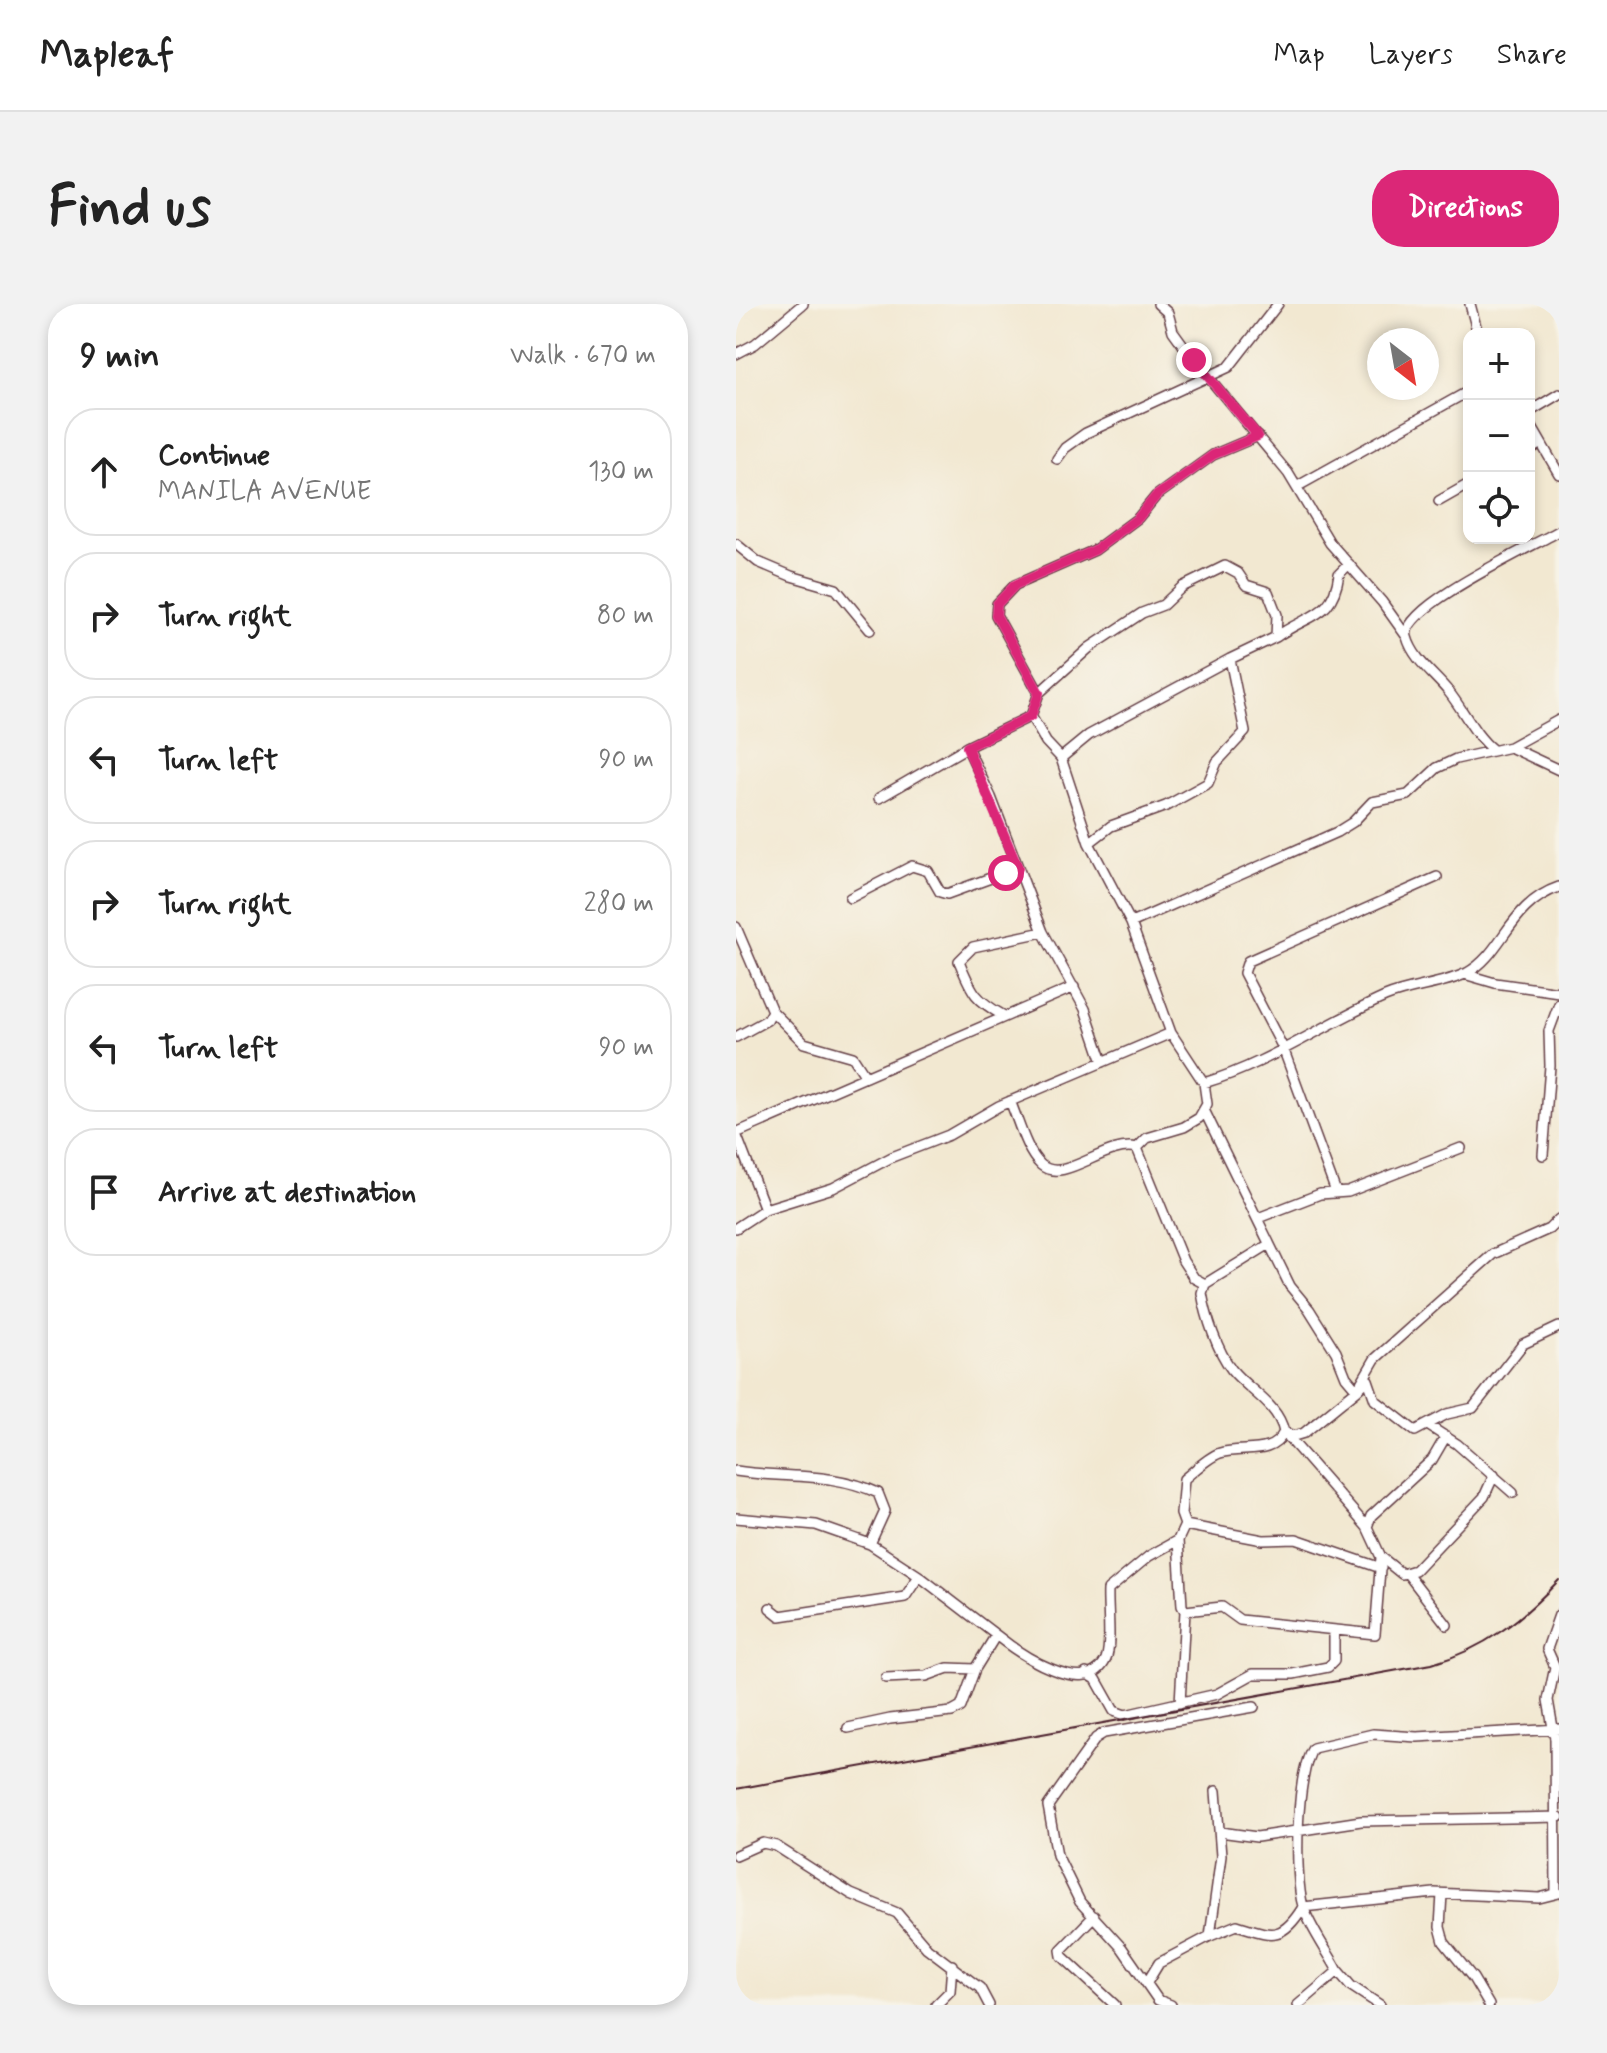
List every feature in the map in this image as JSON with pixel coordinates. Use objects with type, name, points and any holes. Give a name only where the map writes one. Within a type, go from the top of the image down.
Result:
[{"type":"street","points":[[736,354],[755,344],[803,304]]},
{"type":"street","points":[[1158,304],[1168,313],[1173,331],[1298,486],[1330,543],[1493,750]]},
{"type":"street","points":[[1057,459],[1065,448],[1086,433],[1210,379],[1229,367],[1278,304]]},
{"type":"street","points":[[1470,304],[1476,328]]},
{"type":"street","points":[[1298,486],[1463,394]]},
{"type":"street","points":[[1535,408],[1559,394]]},
{"type":"street","points":[[1535,432],[1559,474]]},
{"type":"street","points":[[1039,693],[996,615],[997,604],[1015,585],[1095,550],[1138,518],[1156,496],[1213,455],[1258,436]]},
{"type":"street","points":[[1535,446],[1541,443]]},
{"type":"street","points":[[1439,501],[1463,487]]},
{"type":"street","points":[[1407,637],[1407,628],[1414,616],[1435,599],[1559,531]]},
{"type":"street","points":[[736,544],[758,562],[791,576],[836,589],[870,630]]},
{"type":"street","points":[[1061,758],[1089,735],[1276,637],[1330,605],[1339,587],[1339,574],[1349,564]]},
{"type":"street","points":[[879,798],[967,747],[1031,716],[1039,693],[1089,648],[1142,613],[1163,605],[1182,587],[1225,566],[1238,573],[1246,585],[1268,592],[1277,615],[1276,637]]},
{"type":"street","points":[[1089,843],[1111,826],[1166,806],[1212,779],[1217,762],[1245,732],[1230,659]]},
{"type":"street","points":[[1031,716],[1046,742],[1061,758],[1089,843],[1131,923],[1171,1033],[1204,1083],[1204,1110],[1258,1218],[1268,1245],[1290,1286],[1336,1352],[1346,1377],[1357,1390]]},
{"type":"street","points":[[1131,923],[1337,832],[1353,822],[1372,802],[1408,795],[1445,763],[1510,747],[1559,720]]},
{"type":"street","points":[[967,747],[1043,932],[1074,987],[1103,1062]]},
{"type":"street","points":[[1510,747],[1559,770]]},
{"type":"street","points":[[850,898],[912,866],[928,871],[940,892],[947,894],[1018,868]]},
{"type":"street","points":[[1336,1192],[1283,1048],[1244,973],[1248,961],[1437,877]]},
{"type":"street","points":[[1204,1083],[1246,1069],[1392,995],[1464,974],[1489,954],[1519,913],[1559,887]]},
{"type":"street","points":[[736,927],[772,1011],[804,1043],[853,1057],[866,1077]]},
{"type":"street","points":[[1004,1016],[981,1003],[972,993],[959,961],[973,947],[1043,932]]},
{"type":"street","points":[[1464,974],[1495,983],[1559,992]]},
{"type":"street","points":[[765,1209],[736,1133],[1074,987]]},
{"type":"street","points":[[1543,1155],[1550,1066],[1549,1031],[1559,1004]]},
{"type":"street","points":[[736,1037],[767,1020],[772,1011]]},
{"type":"street","points":[[736,1228],[765,1209],[833,1188],[892,1157],[949,1135],[1010,1101],[1171,1033]]},
{"type":"street","points":[[1010,1101],[1036,1158],[1048,1169],[1056,1171],[1079,1165],[1126,1145],[1137,1148]]},
{"type":"street","points":[[1137,1148],[1156,1134],[1184,1127],[1204,1110]]},
{"type":"street","points":[[1137,1148],[1183,1261],[1194,1278],[1205,1284]]},
{"type":"street","points":[[1258,1218],[1320,1194],[1360,1188],[1461,1148]]},
{"type":"street","points":[[1357,1390],[1375,1359],[1493,1254],[1549,1229],[1559,1219]]},
{"type":"street","points":[[1205,1284],[1268,1245]]},
{"type":"street","points":[[1185,1611],[1222,1607],[1240,1620],[1369,1636],[1377,1632],[1381,1562],[1367,1527],[1284,1432],[1278,1417],[1231,1369],[1223,1356],[1204,1303],[1205,1284]]},
{"type":"street","points":[[1284,1432],[1294,1436],[1304,1433],[1368,1380],[1378,1403],[1415,1431],[1429,1426],[1447,1414],[1473,1408],[1523,1344],[1559,1327]]},
{"type":"street","points":[[1429,1426],[1446,1436],[1513,1493]]},
{"type":"street","points":[[1180,1703],[1185,1611],[1182,1606],[1178,1540],[1185,1525],[1181,1514],[1184,1479],[1219,1453],[1265,1449],[1280,1441],[1284,1432]]},
{"type":"street","points":[[1367,1527],[1371,1516],[1432,1460],[1446,1436]]},
{"type":"street","points":[[736,1471],[809,1474],[860,1485],[878,1493],[885,1511],[870,1544]]},
{"type":"street","points":[[1185,1525],[1276,1541],[1296,1539],[1381,1562],[1402,1574],[1415,1570],[1484,1497],[1494,1475]]},
{"type":"street","points":[[736,1518],[816,1525],[870,1544],[919,1576],[1028,1659],[1059,1674],[1086,1673],[1100,1668],[1107,1658],[1108,1590],[1149,1556],[1178,1540]]},
{"type":"street","points":[[1407,1573],[1447,1625]]},
{"type":"street","points":[[770,1608],[780,1616],[905,1597],[919,1576]]},
{"type":"street","points":[[1303,1907],[1442,1894],[1539,1898],[1557,1893],[1556,1729],[1548,1700],[1555,1657],[1547,1649],[1559,1615]]},
{"type":"street","points":[[1086,1673],[1096,1679],[1114,1711],[1125,1715],[1217,1694],[1253,1674],[1293,1674],[1328,1667],[1334,1661],[1334,1631]]},
{"type":"street","points":[[848,1728],[890,1719],[952,1712],[961,1707],[975,1669],[996,1635]]},
{"type":"street","points":[[886,1678],[926,1676],[948,1668],[975,1669]]},
{"type":"street","points":[[1171,2005],[1156,2002],[1148,1981],[1080,1902],[1057,1855],[1048,1806],[1096,1738],[1104,1733],[1254,1707]]},
{"type":"street","points":[[1380,2005],[1351,1986],[1338,1971],[1303,1907],[1298,1872],[1302,1775],[1307,1756],[1320,1744],[1373,1734],[1417,1737],[1556,1729]]},
{"type":"street","points":[[1210,1936],[1221,1856],[1216,1791]]},
{"type":"street","points":[[1220,1832],[1257,1837],[1361,1821],[1556,1817]]},
{"type":"street","points":[[736,1855],[763,1843],[776,1846],[851,1894],[897,1913],[927,1948],[980,1988],[989,2005]]},
{"type":"street","points":[[1442,1894],[1440,1927],[1444,1942],[1473,1978],[1489,2005]]},
{"type":"street","points":[[1148,1981],[1159,1963],[1210,1936],[1237,1925],[1262,1935],[1282,1931],[1294,1922],[1303,1907]]},
{"type":"street","points":[[1094,1916],[1061,1950],[1062,1956],[1115,2005]]},
{"type":"street","points":[[936,2005],[950,1991],[952,1965]]},
{"type":"street","points":[[1298,2005],[1338,1971]]},
{"type":"railway","points":[[736,1789],[1432,1664],[1469,1650],[1502,1631],[1559,1580]]},
{"type":"route","points":[[1006,873],[1018,868],[991,797],[967,747],[1031,716],[1040,700],[1035,683],[996,615],[997,604],[1015,585],[1095,550],[1138,518],[1156,496],[1213,455],[1222,454],[1258,436],[1194,360]]}]
